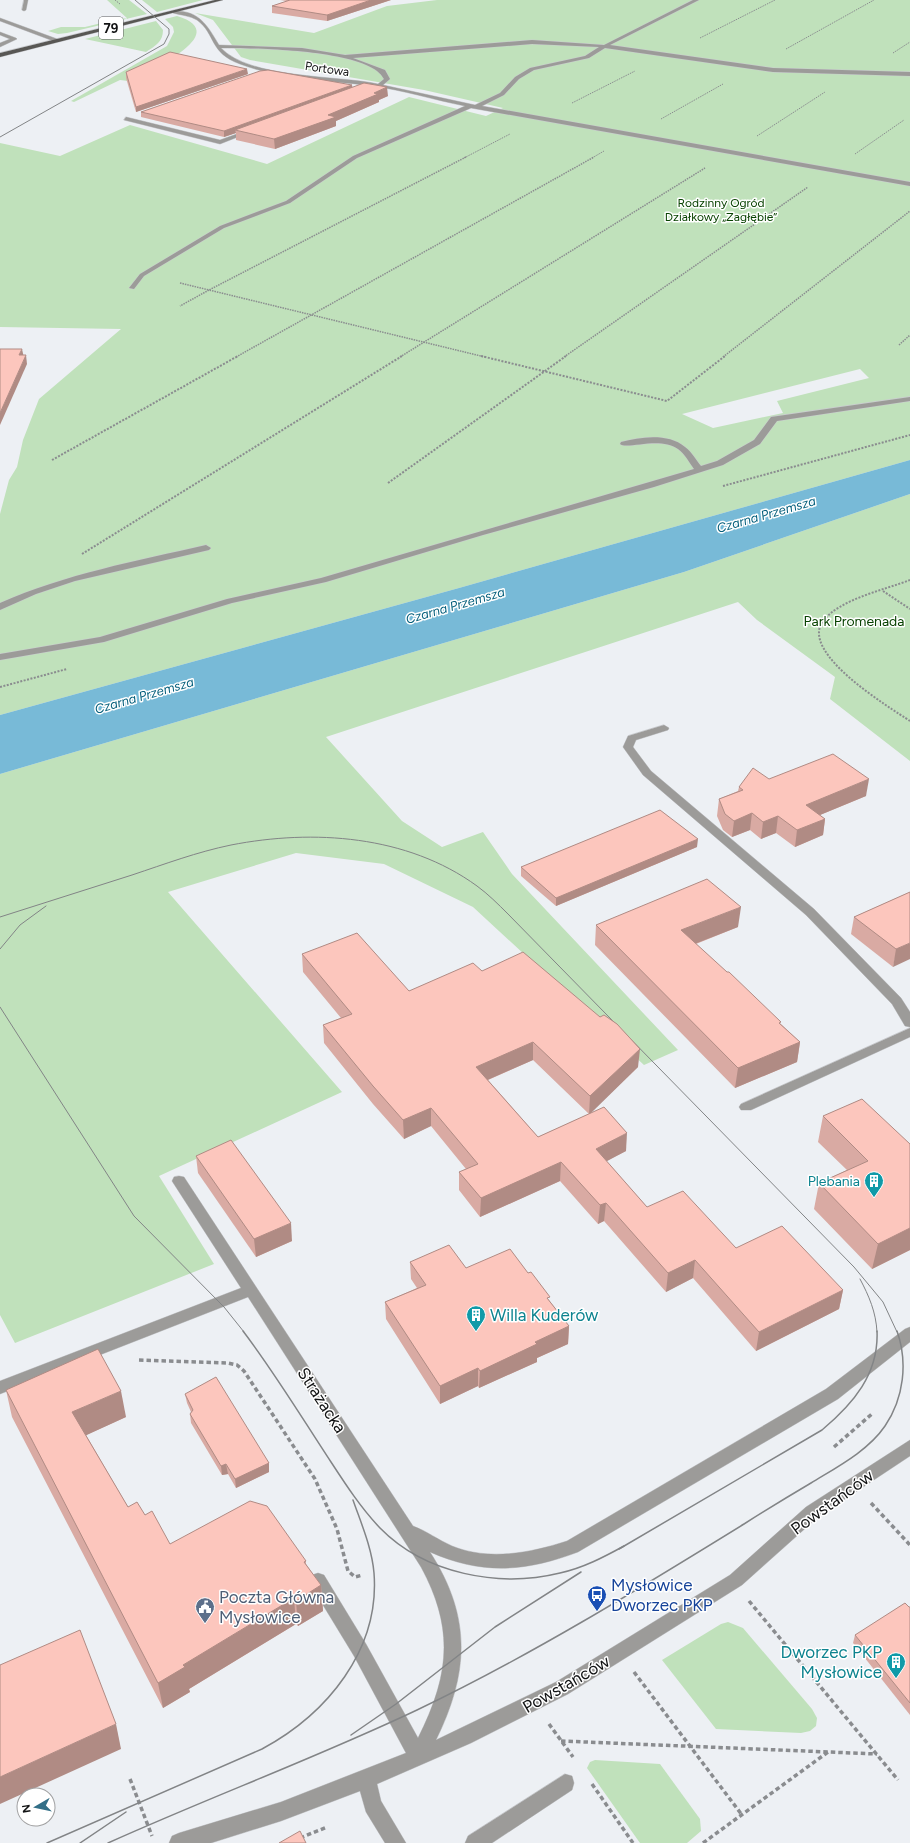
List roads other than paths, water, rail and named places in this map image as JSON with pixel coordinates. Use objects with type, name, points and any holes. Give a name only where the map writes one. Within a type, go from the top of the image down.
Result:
[{"type":"main road","name":"79","points":[[0,55],[221,0]]},
{"type":"street","points":[[24,10],[24,3],[26,0]]},
{"type":"street","points":[[132,288],[142,275],[222,227],[288,202],[355,157],[502,94],[517,78],[532,69],[587,57],[604,46],[634,33],[656,18],[697,0]]},
{"type":"street","name":"Portowa","points":[[175,12],[197,18],[204,24],[217,46],[231,58],[266,71],[377,86],[473,107],[910,184]]},
{"type":"street","points":[[1,20],[58,41]]},
{"type":"street","points":[[0,33],[14,39],[0,45]]},
{"type":"street","points":[[344,57],[532,42],[604,46],[670,54],[753,68],[796,72],[910,74]]},
{"type":"street","points":[[217,46],[303,51],[344,57],[372,65],[383,71],[387,79],[377,86],[360,91]]},
{"type":"street","points":[[719,62],[813,65]]},
{"type":"street","points":[[259,73],[266,71]]},
{"type":"street","points":[[141,114],[126,119],[220,142],[257,128]]},
{"type":"street","points":[[0,656],[101,640],[144,625],[230,601],[323,580],[480,533],[651,485],[720,463],[757,442],[774,419],[910,399]]},
{"type":"street","points":[[624,444],[649,439],[666,440],[683,449],[699,469]]},
{"type":"street","points":[[0,608],[33,592],[72,579],[206,548]]},
{"type":"street","points":[[664,728],[632,738],[628,747],[647,773],[810,912],[897,1001],[910,1023]]},
{"type":"street","points":[[746,1107],[910,1032]]},
{"type":"street","name":"Strażacka","points":[[179,1181],[407,1529],[443,1591],[449,1607],[453,1628],[452,1658],[446,1696],[418,1757]]},
{"type":"street","points":[[0,1388],[251,1290]]},
{"type":"street","points":[[407,1529],[425,1542],[443,1551],[466,1558],[496,1562],[542,1558],[572,1547],[832,1394],[910,1333]]},
{"type":"street","name":"Powstańców","points":[[179,1843],[294,1807],[366,1779],[418,1757],[539,1701],[718,1593],[736,1580],[812,1512],[910,1447]]},
{"type":"street","points":[[318,1581],[360,1650],[418,1757]]},
{"type":"street","points":[[366,1779],[373,1806],[396,1843]]},
{"type":"street","points":[[475,1843],[565,1783]]},
{"type":"water","name":"Czarna Przemsza","points":[[910,460],[910,494],[684,572],[0,774],[0,715],[459,588]]},
{"type":"tram line","points":[[0,137],[164,44],[169,34],[169,29],[135,0]]},
{"type":"tram line","points":[[0,917],[193,855],[231,845],[262,840],[294,837],[326,837],[358,840],[390,846],[421,856],[450,869],[477,886],[489,896],[854,1267],[883,1302],[897,1332]]},
{"type":"tram line","points":[[0,949],[20,925],[46,906]]},
{"type":"tram line","points":[[0,1007],[134,1216],[224,1307],[244,1332]]},
{"type":"tram line","points":[[860,1279],[872,1304],[877,1332]]},
{"type":"tram line","points":[[243,1331],[277,1379],[360,1504],[380,1528],[398,1544],[419,1557],[464,1573],[512,1579],[537,1577],[569,1571],[593,1562],[624,1546]]},
{"type":"tram line","points":[[108,1843],[379,1728],[459,1689],[583,1622],[841,1465],[861,1451],[878,1435],[885,1426],[896,1404],[900,1392],[903,1367],[897,1331]]},
{"type":"tram line","points":[[619,1549],[822,1430],[844,1410],[862,1387],[874,1361],[877,1332]]},
{"type":"tram line","points":[[47,1843],[262,1749],[286,1735],[308,1718],[328,1698],[345,1677],[358,1653],[368,1628],[374,1601],[374,1573],[371,1554],[353,1500]]},
{"type":"tram line","points":[[351,1735],[396,1704],[495,1627],[581,1572]]},
{"type":"tram line","points":[[80,1843],[126,1812]]},
{"type":"place","name":"Plebania","points":[[874,1198]]},
{"type":"place","name":"Willa Kuderów","points":[[476,1332]]},
{"type":"place","name":"Mysłowice Dworzec PKP","points":[[597,1612]]},
{"type":"place","name":"Poczta Główna Mysłowice","points":[[205,1624]]},
{"type":"place","name":"Dworzec PKP Mysłowice","points":[[896,1679]]},
{"type":"park label","name":"Rodzinny Ogród Działkowy „Zagłębie”","points":[[721,210]]},
{"type":"park label","name":"Park Promenada","points":[[854,621]]}]
